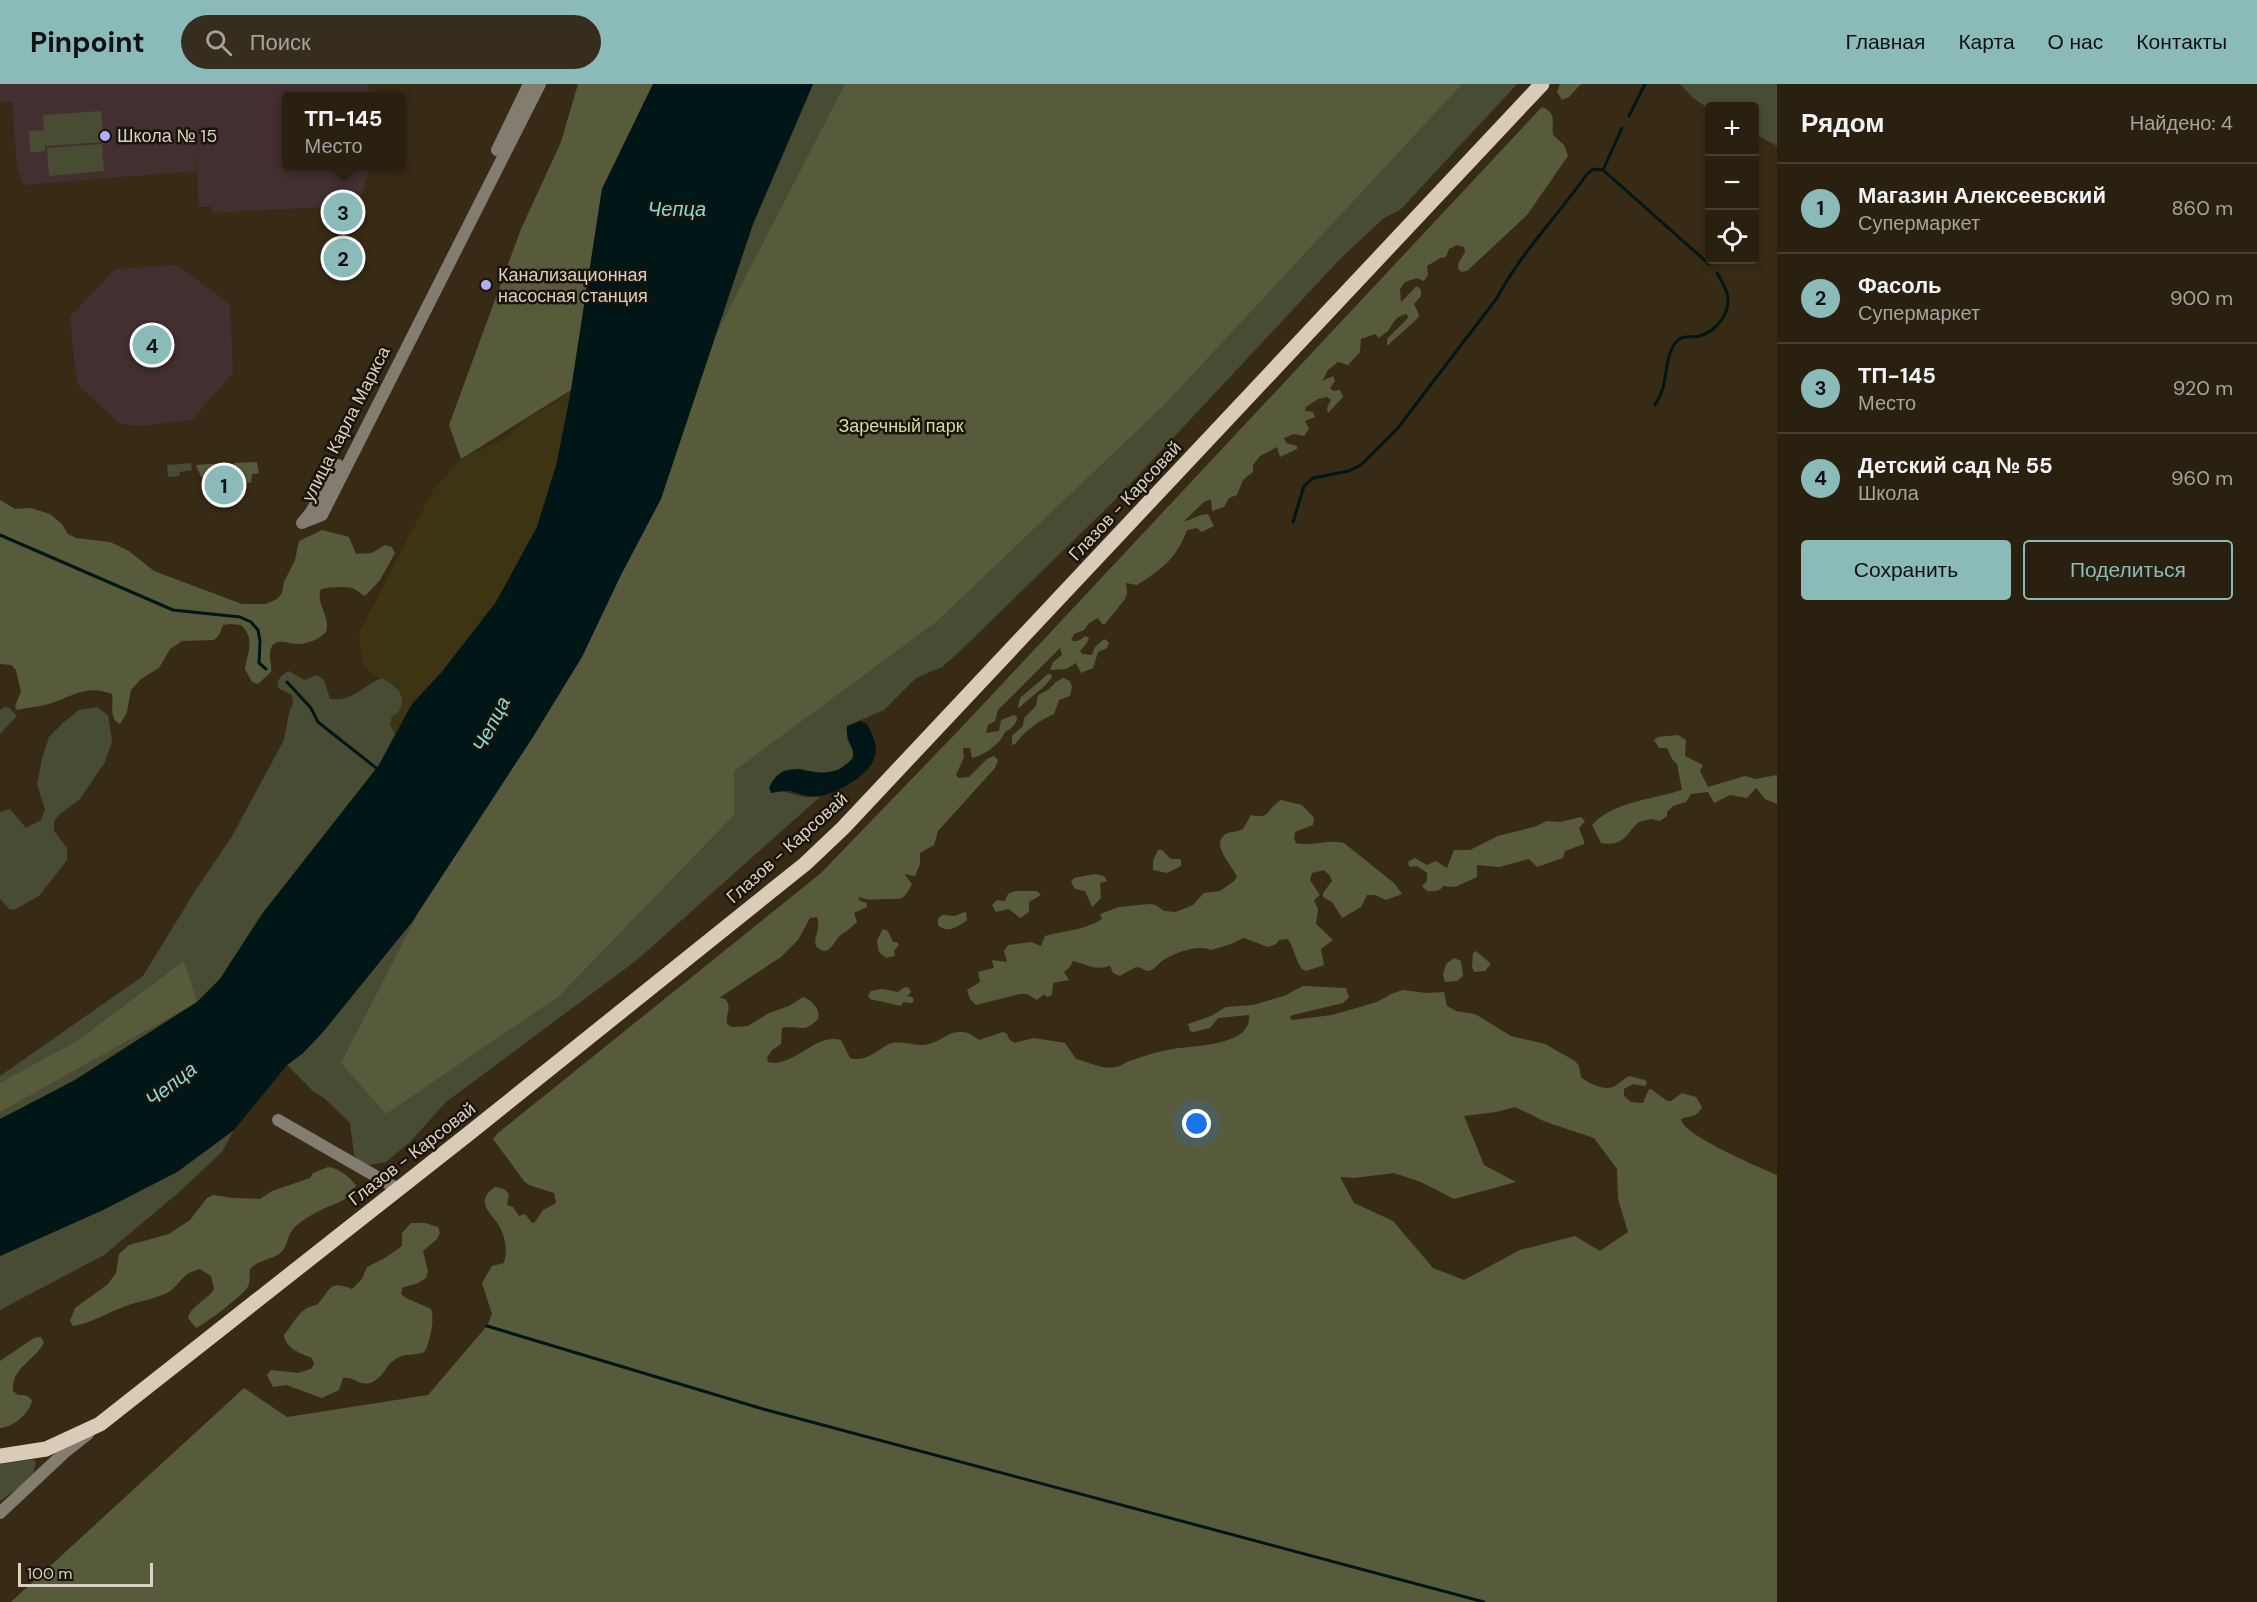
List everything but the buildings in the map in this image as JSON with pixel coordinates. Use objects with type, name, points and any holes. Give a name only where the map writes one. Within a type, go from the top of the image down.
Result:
[{"type":"main road","name":"Глазов - Карсовай","points":[[0,1456],[46,1449],[100,1424],[805,864],[843,828],[1542,84]]},
{"type":"street","name":"улица Карла Маркса","points":[[530,84],[354,438],[311,512],[302,523],[322,515],[540,84]]},
{"type":"street","points":[[278,1120],[398,1189]]},
{"type":"street","points":[[0,1513],[65,1452],[100,1424]]},
{"type":"shaded area","points":[[0,84],[369,84],[370,92],[282,92],[282,170],[370,170],[358,205],[212,213],[211,206],[199,207],[196,153],[196,171],[23,185],[17,169],[12,102],[0,102]]},
{"type":"shaded area","points":[[177,265],[230,304],[233,373],[192,420],[140,426],[120,424],[77,384],[70,317],[115,269]]},
{"type":"green space","points":[[578,84],[653,84],[602,189],[571,390],[461,459],[449,425],[521,229],[561,142]]},
{"type":"green space","name":"Заречный парк","points":[[813,84],[1517,84],[1400,210],[1384,218],[1342,257],[1116,499],[958,653],[942,667],[916,678],[884,710],[847,726],[847,739],[853,751],[853,757],[849,762],[838,770],[818,774],[799,768],[771,793],[783,792],[803,797],[821,796],[637,960],[446,1102],[410,1142],[386,1162],[369,1165],[358,1161],[354,1154],[350,1123],[287,1065],[303,1053],[323,1032],[412,922],[533,737],[736,274],[753,224]]},
{"type":"green space","name":"Заречный парк","points":[[845,84],[1462,84],[1165,404],[936,622],[734,771],[734,815],[559,996],[386,1114],[341,1063]]},
{"type":"green space","points":[[1560,84],[1581,84],[1569,97],[1562,100],[1557,92]]},
{"type":"green space","points":[[1680,84],[1777,84],[1777,146],[1759,136],[1759,102],[1705,102],[1705,106]]},
{"type":"green space","points":[[1542,107],[1550,112],[1553,119],[1553,135],[1564,145],[1568,156],[1527,215],[1467,271],[1461,272],[1458,267],[1465,252],[1464,247],[1457,245],[1449,249],[1446,257],[1427,266],[1428,275],[1424,281],[1417,278],[1405,282],[1400,289],[1401,302],[1417,286],[1421,290],[1421,296],[1414,304],[1418,318],[1387,346],[1387,339],[1408,318],[1407,314],[1400,316],[1379,338],[1375,334],[1361,339],[1360,352],[1348,365],[1338,362],[1328,370],[1322,381],[1333,376],[1335,381],[1330,388],[1333,391],[1340,390],[1343,397],[1328,413],[1327,408],[1331,400],[1327,397],[1318,399],[1306,407],[1305,411],[1313,412],[1315,417],[1305,421],[1309,429],[1304,436],[1294,434],[1284,438],[1286,443],[1297,446],[1297,449],[1280,457],[1277,447],[1260,456],[1253,465],[1253,472],[1243,480],[1237,495],[1229,498],[1224,507],[1212,511],[1211,499],[1204,502],[1184,521],[1208,514],[1214,526],[1202,532],[1197,528],[1187,530],[1178,549],[1161,568],[1137,585],[1126,583],[1125,599],[1105,624],[1102,624],[1098,618],[1089,623],[1084,630],[1074,634],[1071,640],[1073,641],[1078,641],[1085,636],[1089,638],[1080,651],[1082,654],[1092,655],[1095,647],[1104,639],[1109,642],[1107,648],[1098,652],[1093,668],[1081,673],[1076,663],[1066,669],[1050,670],[1053,662],[1062,655],[1060,648],[998,710],[995,721],[988,725],[986,733],[999,731],[1001,720],[1014,715],[1017,717],[1015,724],[1005,732],[996,745],[972,758],[970,748],[963,748],[964,757],[956,775],[959,778],[969,777],[987,759],[994,756],[998,760],[995,768],[938,831],[934,845],[920,853],[920,864],[915,876],[904,874],[912,884],[906,895],[900,899],[870,900],[858,897],[860,901],[867,903],[867,907],[854,913],[857,922],[839,937],[831,948],[825,951],[816,946],[817,917],[810,918],[798,940],[781,957],[719,998],[727,1002],[729,1008],[727,1024],[732,1027],[748,1026],[803,997],[815,1006],[819,1016],[813,1024],[804,1028],[782,1028],[781,1044],[772,1050],[767,1058],[768,1062],[786,1061],[822,1041],[831,1039],[841,1040],[850,1058],[861,1059],[893,1043],[923,1045],[958,1032],[967,1033],[979,1040],[1003,1032],[1014,1043],[1034,1038],[1065,1043],[1076,1059],[1111,1068],[1159,1052],[1230,1039],[1241,1034],[1247,1026],[1249,1015],[1218,1018],[1210,1028],[1193,1032],[1190,1031],[1188,1024],[1211,1016],[1226,1007],[1253,1005],[1284,996],[1303,986],[1346,988],[1349,997],[1343,1003],[1293,1015],[1290,1017],[1292,1020],[1332,1015],[1377,1002],[1403,990],[1426,993],[1444,992],[1447,1006],[1456,1011],[1475,1014],[1511,1036],[1545,1044],[1575,1061],[1579,1066],[1581,1077],[1592,1084],[1609,1088],[1629,1076],[1645,1080],[1647,1083],[1645,1086],[1633,1084],[1624,1089],[1624,1096],[1631,1102],[1643,1103],[1649,1089],[1667,1101],[1671,1101],[1682,1093],[1696,1097],[1702,1107],[1696,1115],[1681,1119],[1685,1126],[1707,1142],[1777,1175],[1777,1602],[11,1602],[244,1388],[287,1417],[428,1395],[487,1326],[492,1314],[482,1283],[492,1266],[504,1263],[506,1248],[500,1228],[486,1206],[485,1201],[489,1192],[495,1187],[504,1189],[509,1194],[507,1205],[513,1207],[519,1216],[525,1214],[532,1223],[543,1210],[556,1203],[554,1193],[529,1185],[524,1181],[493,1139],[821,873],[960,729]],"holes":[[[1515,1107],[1546,1122],[1594,1138],[1617,1169],[1618,1199],[1628,1232],[1600,1251],[1575,1236],[1520,1250],[1464,1280],[1433,1268],[1393,1221],[1354,1203],[1340,1177],[1354,1178],[1394,1173],[1421,1182],[1454,1199],[1516,1182],[1484,1165],[1464,1116]]]},
{"type":"green space","points":[[101,111],[104,142],[45,146],[45,151],[30,153],[29,131],[44,130],[43,115]]},
{"type":"green space","points":[[102,144],[104,171],[49,176],[47,148]]},
{"type":"green space","points":[[257,462],[259,473],[252,474],[251,483],[235,482],[234,463]]},
{"type":"green space","points":[[191,463],[192,470],[180,472],[179,476],[168,477],[167,465]]},
{"type":"green space","points":[[224,463],[229,473],[219,476],[201,477],[196,465]]},
{"type":"green space","points":[[0,500],[15,509],[31,508],[50,514],[62,524],[68,534],[76,538],[110,542],[129,551],[154,571],[242,604],[266,604],[277,599],[282,593],[284,582],[295,560],[299,541],[322,530],[349,537],[356,554],[372,553],[385,545],[392,547],[395,553],[380,580],[365,596],[349,587],[321,589],[320,599],[326,621],[326,632],[307,643],[278,642],[274,644],[270,653],[271,672],[258,684],[252,682],[245,669],[249,646],[246,630],[241,625],[223,625],[214,640],[182,641],[170,649],[159,668],[141,679],[131,690],[127,712],[120,724],[113,715],[112,694],[103,691],[87,691],[49,704],[17,710],[15,706],[21,692],[16,670],[11,665],[0,664]]},
{"type":"green space","points":[[289,671],[304,680],[317,675],[324,680],[330,699],[351,696],[382,678],[396,688],[402,698],[402,704],[390,724],[395,734],[379,765],[262,914],[220,979],[197,1002],[75,1080],[0,1120],[0,1076],[143,976],[195,891],[231,838],[283,742],[289,712],[293,704],[292,695],[278,688],[278,682]]},
{"type":"green space","points":[[1048,674],[1052,677],[1048,682],[1019,708],[1020,698]]},
{"type":"green space","points":[[1063,678],[1070,681],[1072,687],[1070,696],[1059,700],[1054,714],[1033,726],[1012,745],[1012,736],[1023,726],[1024,718],[1036,706],[1038,695]]},
{"type":"green space","points":[[5,707],[17,716],[0,734],[0,710]]},
{"type":"green space","points":[[97,707],[108,715],[112,741],[105,762],[80,799],[54,821],[54,831],[67,848],[67,860],[39,896],[14,910],[9,909],[0,899],[0,812],[10,809],[26,828],[41,820],[45,810],[37,784],[49,737],[79,710]]},
{"type":"green space","points":[[1678,735],[1686,740],[1685,756],[1703,765],[1700,771],[1708,787],[1745,776],[1756,779],[1777,775],[1777,804],[1765,799],[1756,788],[1747,798],[1730,795],[1714,803],[1708,792],[1691,794],[1686,802],[1673,806],[1667,812],[1667,816],[1660,821],[1651,819],[1639,822],[1620,841],[1609,844],[1601,843],[1592,825],[1600,817],[1634,802],[1682,790],[1677,764],[1667,748],[1659,748],[1654,740],[1658,737]]},
{"type":"green space","points":[[1281,800],[1302,805],[1314,818],[1313,825],[1295,832],[1296,843],[1344,843],[1394,883],[1402,894],[1386,900],[1375,895],[1367,895],[1361,907],[1342,918],[1332,902],[1323,897],[1323,893],[1332,881],[1330,876],[1324,870],[1312,873],[1310,880],[1320,895],[1314,900],[1318,909],[1316,924],[1333,940],[1321,949],[1324,965],[1306,971],[1302,969],[1288,939],[1279,940],[1268,947],[1244,938],[1211,950],[1194,948],[1181,951],[1163,960],[1149,971],[1136,967],[1120,976],[1113,973],[1110,966],[1094,967],[1073,961],[1064,972],[1069,980],[1053,983],[1052,995],[1047,997],[1044,994],[1037,1000],[1027,994],[1020,994],[976,1005],[970,999],[967,990],[980,982],[978,972],[994,968],[992,960],[1007,962],[1004,951],[1008,945],[1031,942],[1041,946],[1045,936],[1089,926],[1102,919],[1100,914],[1119,907],[1150,904],[1164,911],[1176,912],[1193,905],[1204,893],[1220,891],[1237,877],[1221,848],[1222,837],[1243,829],[1251,815],[1265,815]]},
{"type":"green space","points":[[1581,817],[1585,821],[1579,828],[1584,844],[1565,851],[1563,858],[1537,867],[1529,859],[1499,867],[1477,865],[1477,877],[1455,887],[1443,886],[1440,890],[1427,891],[1422,886],[1427,881],[1427,873],[1417,866],[1410,867],[1408,864],[1415,858],[1427,865],[1436,861],[1447,868],[1454,850],[1470,850],[1498,836],[1534,827],[1547,821],[1560,822]]},
{"type":"green space","points":[[1158,850],[1162,850],[1171,859],[1181,859],[1181,866],[1167,873],[1153,870],[1153,861]]},
{"type":"green space","points":[[1095,874],[1104,876],[1107,881],[1100,883],[1101,898],[1092,907],[1085,891],[1075,889],[1071,882],[1074,878]]},
{"type":"green space","points":[[1015,891],[1037,891],[1041,895],[1029,902],[1029,912],[1020,918],[1009,909],[996,912],[992,905],[997,900],[1005,901],[1008,894]]},
{"type":"green space","points":[[966,912],[967,920],[956,927],[945,929],[938,925],[938,919],[942,916],[955,916]]},
{"type":"green space","points":[[883,929],[888,931],[893,942],[899,945],[894,951],[895,956],[886,958],[879,952],[877,940]]},
{"type":"green space","points":[[1476,951],[1491,964],[1485,971],[1474,972],[1473,953]]},
{"type":"green space","points":[[1454,958],[1461,961],[1463,976],[1457,981],[1445,982],[1443,975],[1446,964]]},
{"type":"green space","points":[[184,961],[197,1002],[0,1112],[0,1083],[77,1041]]},
{"type":"green space","points":[[905,987],[911,992],[907,996],[914,1000],[912,1003],[903,1002],[901,1006],[870,999],[868,996],[871,991],[882,989],[898,992]]},
{"type":"green space","points":[[234,1130],[222,1152],[178,1193],[104,1255],[0,1310],[0,1256],[103,1210],[177,1172]]},
{"type":"green space","points":[[328,1167],[340,1171],[356,1185],[351,1194],[309,1216],[295,1227],[282,1252],[250,1269],[249,1284],[244,1292],[201,1325],[196,1328],[188,1318],[192,1310],[214,1289],[211,1276],[200,1269],[185,1276],[167,1293],[73,1326],[70,1321],[75,1308],[108,1284],[116,1273],[119,1254],[129,1245],[169,1234],[190,1220],[207,1198],[213,1195],[260,1199],[272,1191],[310,1178],[313,1173]]},
{"type":"green space","points":[[411,1223],[425,1223],[438,1227],[440,1233],[437,1239],[423,1251],[428,1271],[426,1278],[416,1284],[403,1287],[401,1294],[431,1309],[431,1331],[424,1352],[397,1358],[370,1383],[343,1378],[339,1390],[322,1398],[286,1385],[273,1387],[267,1375],[271,1370],[298,1373],[311,1369],[314,1364],[312,1358],[294,1350],[285,1340],[284,1335],[298,1316],[311,1306],[317,1305],[334,1286],[352,1289],[362,1279],[367,1267],[402,1246],[402,1233]]},
{"type":"green space","points":[[41,1337],[44,1343],[19,1370],[13,1383],[13,1391],[29,1398],[32,1401],[30,1406],[15,1422],[0,1428],[0,1361],[34,1338]]},
{"type":"green space","points":[[33,1459],[36,1462],[32,1478],[0,1501],[0,1464]]},
{"type":"sand","points":[[571,390],[557,462],[537,527],[496,602],[441,673],[412,704],[395,734],[390,724],[392,716],[400,712],[403,700],[397,686],[369,672],[363,664],[359,633],[433,490],[461,459],[504,439],[528,418],[553,404]]},
{"type":"water","name":"Чепца","points":[[653,84],[813,84],[753,224],[661,499],[582,657],[533,737],[412,922],[323,1032],[303,1053],[287,1065],[234,1130],[177,1172],[103,1210],[0,1256],[0,1119],[75,1080],[197,1002],[220,979],[262,914],[379,765],[412,704],[441,673],[496,602],[537,527],[557,462],[571,390],[602,189]]},
{"type":"water","points":[[860,721],[867,724],[876,750],[870,766],[856,780],[821,796],[788,791],[771,793],[769,787],[776,776],[785,771],[793,769],[822,773],[833,772],[848,763],[853,757],[853,750],[847,735],[847,726]]},
{"type":"waterway","points":[[1629,116],[1645,84]]},
{"type":"waterway","points":[[1622,128],[1603,170],[1705,260]]},
{"type":"waterway","points":[[1293,522],[1304,486],[1313,478],[1349,471],[1361,465],[1397,429],[1497,298],[1517,265],[1587,174],[1593,169],[1603,170]]},
{"type":"waterway","points":[[1655,405],[1663,388],[1669,356],[1674,345],[1683,338],[1706,334],[1724,316],[1728,298],[1717,273]]},
{"type":"waterway","points":[[0,535],[173,610],[240,617],[251,622],[258,630],[259,663],[266,669]]},
{"type":"waterway","points":[[287,682],[311,708],[318,722],[380,771]]},
{"type":"waterway","points":[[487,1326],[763,1409],[1484,1602]]},
{"type":"place","name":"Школа № 15","points":[[105,136]]},
{"type":"place","name":"ТП-145","points":[[343,212]]},
{"type":"place","name":"Фасоль","points":[[343,258]]},
{"type":"place","name":"Канализационная насосная станция","points":[[486,285]]},
{"type":"place","name":"Детский сад № 55","points":[[152,345]]},
{"type":"place","name":"Магазин Алексеевский","points":[[224,485]]}]
